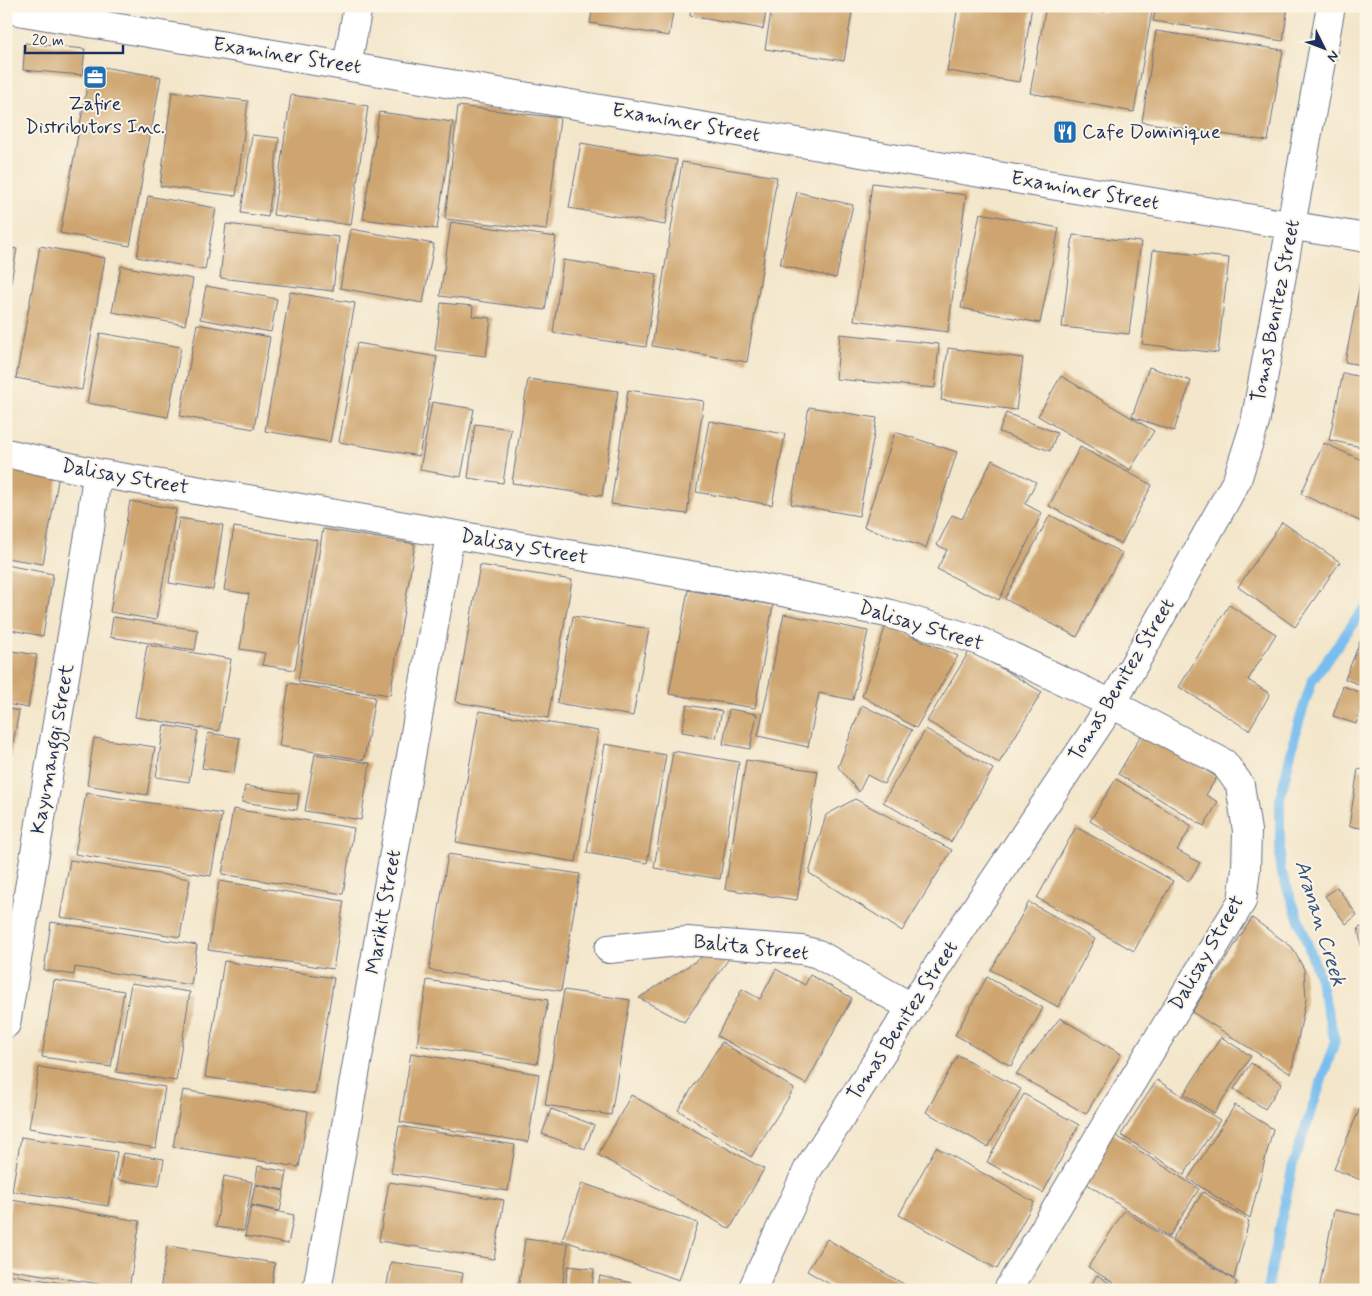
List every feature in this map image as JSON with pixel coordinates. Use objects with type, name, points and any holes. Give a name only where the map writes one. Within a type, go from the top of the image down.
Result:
[{"type":"street","points":[[347,66],[358,6]]},
{"type":"street","name":"Tomas Benitez Street","points":[[752,1290],[808,1169],[911,1007],[1112,704],[1237,480],[1255,423],[1331,6]]},
{"type":"street","name":"Examiner Street","points":[[6,9],[1366,238]]},
{"type":"street","name":"Dalisay Street","points":[[6,453],[96,473],[742,584],[888,613],[977,640],[1112,704],[1224,763],[1240,785],[1247,831],[1246,869],[1242,900],[1008,1290]]},
{"type":"street","name":"Kayumanggi Street","points":[[6,1024],[90,529],[96,473]]},
{"type":"street","name":"Marikit Street","points":[[318,1290],[450,535]]},
{"type":"street","name":"Balita Street","points":[[609,949],[687,941],[802,950],[818,954],[911,1007]]},
{"type":"building","points":[[593,6],[674,6],[669,36],[590,23]]},
{"type":"building","points":[[691,6],[767,6],[763,29],[690,16]]},
{"type":"building","points":[[772,6],[853,6],[844,61],[765,49]]},
{"type":"building","points":[[958,6],[1032,6],[1020,82],[947,71]]},
{"type":"building","points":[[1046,6],[1071,6],[1105,12],[1106,6],[1153,6],[1134,112],[1030,93]]},
{"type":"building","points":[[1156,6],[1288,6],[1283,41],[1153,21]]},
{"type":"building","points":[[1156,31],[1283,50],[1268,141],[1142,122]]},
{"type":"building","points":[[25,43],[85,49],[82,75],[23,70]]},
{"type":"building","points":[[91,65],[161,77],[130,246],[60,233]]},
{"type":"building","points":[[172,92],[248,101],[236,196],[160,186]]},
{"type":"building","points":[[291,95],[368,106],[351,225],[273,215]]},
{"type":"building","points":[[458,106],[560,118],[547,230],[445,219]]},
{"type":"building","points":[[379,112],[453,122],[437,229],[363,219]]},
{"type":"building","points":[[252,135],[279,138],[268,217],[241,213]]},
{"type":"building","points":[[581,143],[677,160],[665,225],[569,208]]},
{"type":"building","points":[[682,162],[777,177],[747,362],[652,346]]},
{"type":"building","points":[[872,183],[966,195],[948,332],[854,320]]},
{"type":"building","points":[[797,192],[853,205],[836,278],[780,265]]},
{"type":"building","points":[[148,196],[216,208],[205,270],[137,257]]},
{"type":"building","points":[[980,213],[1059,228],[1040,323],[961,308]]},
{"type":"building","points":[[451,222],[556,237],[545,310],[440,296]]},
{"type":"building","points":[[226,224],[339,237],[333,291],[220,278]]},
{"type":"building","points":[[351,229],[434,244],[423,303],[340,288]]},
{"type":"building","points":[[1073,235],[1141,242],[1129,334],[1062,327]]},
{"type":"building","points":[[40,246],[105,258],[82,390],[16,378]]},
{"type":"building","points":[[6,247],[17,249],[7,303],[6,302]]},
{"type":"building","points":[[1153,250],[1229,258],[1218,353],[1142,344]]},
{"type":"building","points":[[563,260],[657,274],[646,347],[553,333]]},
{"type":"building","points":[[121,266],[193,279],[185,325],[112,312]]},
{"type":"building","points":[[1362,273],[1366,274],[1366,366],[1345,362]]},
{"type":"building","points":[[206,286],[277,299],[271,332],[200,319]]},
{"type":"building","points":[[290,292],[355,303],[330,442],[265,431]]},
{"type":"building","points":[[441,303],[473,306],[472,316],[491,318],[486,356],[435,350]]},
{"type":"building","points":[[197,324],[270,337],[254,429],[180,416]]},
{"type":"building","points":[[100,333],[181,347],[168,417],[87,403]]},
{"type":"building","points":[[840,334],[939,344],[935,388],[836,379]]},
{"type":"building","points":[[357,343],[437,357],[419,456],[339,442]]},
{"type":"building","points":[[948,348],[1023,358],[1016,410],[941,400]]},
{"type":"building","points":[[1149,367],[1191,381],[1174,431],[1132,417]]},
{"type":"building","points":[[1343,373],[1366,378],[1366,448],[1329,440]]},
{"type":"building","points":[[1061,376],[1154,431],[1130,470],[1038,416]]},
{"type":"building","points":[[528,379],[618,391],[602,496],[512,483]]},
{"type":"building","points":[[628,390],[704,401],[687,514],[611,504]]},
{"type":"building","points":[[432,402],[474,409],[461,477],[420,470]]},
{"type":"building","points":[[809,407],[877,418],[859,516],[791,504]]},
{"type":"building","points":[[1006,413],[1057,433],[1050,451],[999,432]]},
{"type":"building","points":[[709,421],[785,434],[772,505],[696,492]]},
{"type":"building","points":[[475,424],[511,429],[503,483],[468,478]]},
{"type":"building","points":[[895,432],[957,452],[926,548],[864,527]]},
{"type":"building","points":[[1324,443],[1366,462],[1366,524],[1301,494]]},
{"type":"building","points":[[1080,447],[1152,485],[1121,544],[1049,506]]},
{"type":"building","points":[[992,460],[1036,482],[1025,504],[1042,513],[999,600],[937,569],[947,550],[937,545],[952,515],[962,519]]},
{"type":"building","points":[[6,465],[59,475],[43,564],[6,558]]},
{"type":"building","points":[[130,501],[176,509],[156,620],[110,612]]},
{"type":"building","points":[[1050,515],[1122,553],[1077,637],[1005,599]]},
{"type":"building","points":[[179,518],[223,525],[213,590],[169,583]]},
{"type":"building","points":[[1282,522],[1340,562],[1295,627],[1238,587]]},
{"type":"building","points":[[234,527],[317,540],[295,670],[262,665],[265,653],[240,649],[249,594],[224,590]]},
{"type":"building","points":[[323,529],[415,544],[390,695],[298,681]]},
{"type":"building","points":[[6,565],[53,574],[43,636],[6,629]]},
{"type":"building","points":[[480,565],[572,580],[548,718],[456,702]]},
{"type":"building","points":[[688,590],[773,605],[755,708],[669,694]]},
{"type":"building","points":[[1229,605],[1276,634],[1248,680],[1270,694],[1249,730],[1179,687]]},
{"type":"building","points":[[784,614],[868,631],[853,700],[819,693],[808,747],[758,736]]},
{"type":"building","points":[[573,616],[649,629],[633,716],[557,703]]},
{"type":"building","points":[[113,617],[198,630],[195,650],[110,637]]},
{"type":"building","points":[[886,625],[958,656],[916,728],[862,696]]},
{"type":"building","points":[[1366,627],[1366,687],[1345,679]]},
{"type":"building","points":[[147,645],[231,659],[219,731],[135,717]]},
{"type":"building","points":[[6,650],[37,655],[28,708],[6,704]]},
{"type":"building","points":[[970,650],[1042,692],[999,763],[927,721]]},
{"type":"building","points":[[289,683],[375,697],[364,760],[279,746]]},
{"type":"building","points":[[1343,686],[1365,694],[1356,724],[1333,716]]},
{"type":"building","points":[[687,705],[722,711],[716,738],[682,732]]},
{"type":"building","points":[[862,705],[912,730],[884,784],[867,775],[859,792],[838,767]]},
{"type":"building","points":[[6,708],[19,711],[8,769],[6,769]]},
{"type":"building","points":[[729,709],[757,714],[750,749],[723,744]]},
{"type":"building","points":[[479,711],[598,731],[576,862],[456,842]]},
{"type":"building","points":[[164,725],[198,731],[189,782],[156,777]]},
{"type":"building","points":[[926,729],[993,769],[951,842],[883,802]]},
{"type":"building","points":[[1143,732],[1217,777],[1206,795],[1218,802],[1204,826],[1118,774]]},
{"type":"building","points":[[208,733],[240,738],[234,773],[202,768]]},
{"type":"building","points":[[94,738],[155,747],[147,795],[87,785]]},
{"type":"building","points":[[605,744],[666,755],[647,863],[587,853]]},
{"type":"building","points":[[673,751],[739,762],[720,879],[654,868]]},
{"type":"building","points":[[315,754],[370,763],[361,820],[305,811]]},
{"type":"building","points":[[746,760],[818,771],[797,900],[725,889]]},
{"type":"building","points":[[1358,769],[1366,770],[1366,829],[1349,826]]},
{"type":"building","points":[[1116,779],[1192,826],[1177,850],[1200,863],[1189,881],[1090,821]]},
{"type":"building","points":[[245,786],[299,794],[297,810],[242,802]]},
{"type":"building","points":[[86,793],[222,814],[211,876],[75,854]]},
{"type":"building","points":[[855,799],[952,850],[902,931],[809,873],[826,815]]},
{"type":"building","points":[[233,809],[354,828],[343,894],[222,874]]},
{"type":"building","points":[[1076,827],[1173,881],[1134,951],[1037,898]]},
{"type":"building","points":[[448,854],[580,874],[561,991],[429,970]]},
{"type":"building","points":[[70,860],[190,879],[180,937],[60,917]]},
{"type":"building","points":[[219,881],[344,901],[333,969],[208,950]]},
{"type":"building","points":[[1337,887],[1357,915],[1346,924],[1325,896]]},
{"type":"building","points":[[1029,902],[1095,939],[1058,1007],[991,970]]},
{"type":"building","points":[[1252,918],[1292,947],[1304,969],[1306,999],[1291,1074],[1192,1012]]},
{"type":"building","points":[[51,922],[197,945],[191,985],[75,967],[74,975],[44,970]]},
{"type":"building","points":[[1366,926],[1366,967],[1365,967],[1358,928]]},
{"type":"building","points":[[708,953],[730,957],[684,1022],[639,998]]},
{"type":"building","points":[[224,961],[334,978],[315,1094],[205,1077]]},
{"type":"building","points":[[776,969],[805,985],[810,975],[852,998],[806,1084],[717,1036],[742,989],[760,999]]},
{"type":"building","points":[[987,977],[1043,1008],[1011,1066],[955,1035]]},
{"type":"building","points":[[54,980],[124,991],[111,1067],[42,1057]]},
{"type":"building","points":[[427,980],[548,1000],[537,1064],[417,1045]]},
{"type":"building","points":[[131,983],[190,992],[176,1081],[116,1072]]},
{"type":"building","points":[[564,990],[630,1000],[611,1115],[545,1105]]},
{"type":"building","points":[[1060,1018],[1121,1054],[1086,1114],[1016,1074]]},
{"type":"building","points":[[1221,1037],[1251,1056],[1214,1113],[1184,1094]]},
{"type":"building","points":[[722,1042],[794,1089],[751,1157],[678,1110]]},
{"type":"building","points":[[411,1053],[539,1074],[528,1142],[400,1122]]},
{"type":"building","points":[[958,1055],[1021,1089],[988,1147],[926,1112]]},
{"type":"building","points":[[1251,1063],[1282,1083],[1265,1109],[1234,1089]]},
{"type":"building","points":[[39,1067],[165,1087],[156,1148],[29,1128]]},
{"type":"building","points":[[1157,1080],[1220,1120],[1184,1175],[1121,1135]]},
{"type":"building","points":[[183,1090],[308,1111],[299,1167],[173,1147]]},
{"type":"building","points":[[1024,1094],[1079,1125],[1043,1193],[987,1162]]},
{"type":"building","points":[[631,1095],[764,1169],[730,1229],[598,1155]]},
{"type":"building","points":[[1235,1105],[1273,1129],[1250,1218],[1188,1179]]},
{"type":"building","points":[[1360,1108],[1366,1110],[1366,1182],[1334,1169]]},
{"type":"building","points":[[551,1109],[594,1125],[585,1149],[542,1134]]},
{"type":"building","points":[[399,1126],[515,1145],[508,1191],[391,1173]]},
{"type":"building","points":[[1112,1133],[1199,1189],[1169,1237],[1081,1180]]},
{"type":"building","points":[[21,1137],[117,1152],[108,1206],[12,1191]]},
{"type":"building","points":[[936,1147],[1034,1202],[997,1269],[899,1215]]},
{"type":"building","points":[[123,1153],[164,1159],[159,1186],[118,1180]]},
{"type":"building","points":[[258,1166],[287,1172],[284,1190],[255,1184]]},
{"type":"building","points":[[224,1176],[252,1182],[244,1231],[216,1227]]},
{"type":"building","points":[[389,1182],[504,1200],[494,1259],[379,1241]]},
{"type":"building","points":[[582,1183],[698,1223],[679,1280],[562,1240]]},
{"type":"building","points":[[255,1185],[284,1191],[280,1211],[251,1205]]},
{"type":"building","points":[[1203,1192],[1249,1221],[1234,1279],[1172,1239]]},
{"type":"building","points":[[11,1200],[140,1221],[129,1289],[6,1269],[6,1230]]},
{"type":"building","points":[[251,1206],[294,1215],[288,1244],[245,1236]]},
{"type":"building","points":[[1334,1210],[1366,1216],[1366,1290],[1319,1290]]},
{"type":"building","points":[[1124,1211],[1237,1282],[1232,1290],[1125,1290],[1088,1267]]},
{"type":"building","points":[[525,1239],[568,1244],[562,1290],[518,1290]]},
{"type":"building","points":[[827,1239],[914,1290],[840,1290],[807,1271]]},
{"type":"building","points":[[167,1246],[275,1263],[271,1290],[160,1290]]},
{"type":"building","points":[[391,1262],[463,1273],[460,1290],[386,1290]]},
{"type":"building","points":[[568,1266],[594,1269],[592,1290],[565,1290]]},
{"type":"building","points":[[6,1274],[100,1289],[100,1290],[6,1290]]},
{"type":"building","points":[[1097,1275],[1120,1290],[1088,1290]]},
{"type":"building","points":[[600,1276],[632,1283],[631,1290],[597,1290]]},
{"type":"waterway","name":"Aranan Creek","points":[[1267,1290],[1293,1164],[1335,1041],[1318,973],[1280,868],[1280,798],[1297,728],[1312,681],[1363,610],[1366,609]]},
{"type":"place","name":"Zafire Distributors Inc.","points":[[95,77]]},
{"type":"place","name":"Cafe Dominique","points":[[1065,132]]}]
